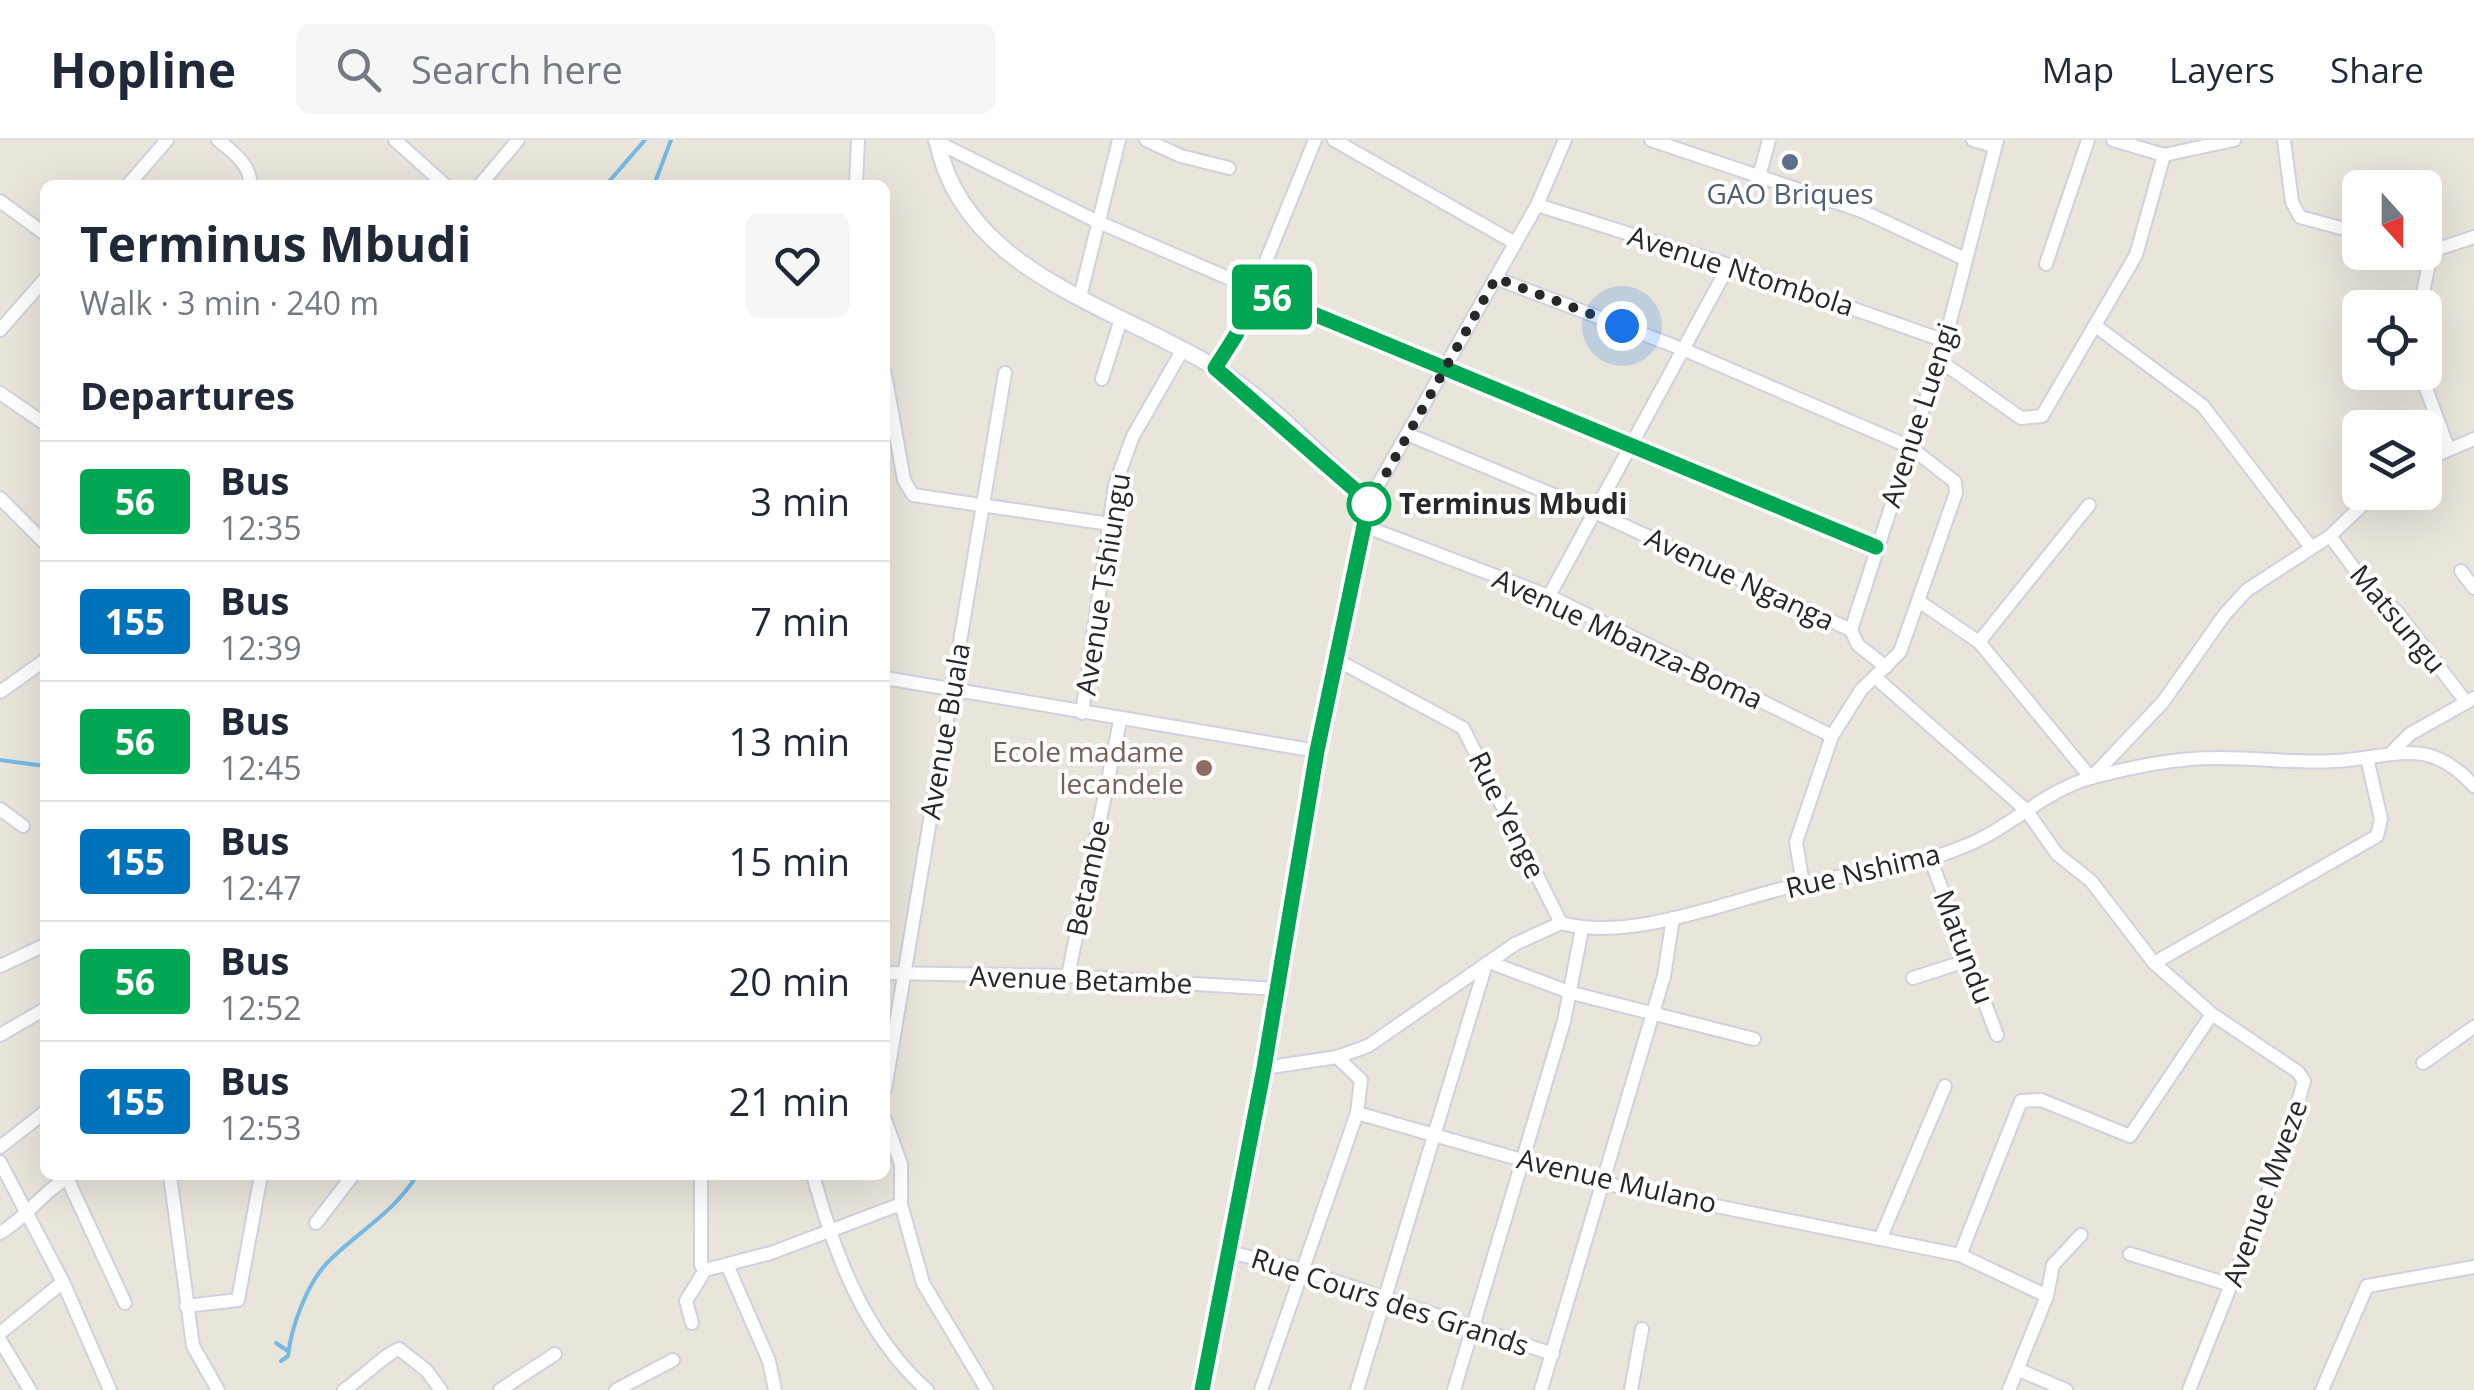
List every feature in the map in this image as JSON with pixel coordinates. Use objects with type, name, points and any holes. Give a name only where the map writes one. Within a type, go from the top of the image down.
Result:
[{"type":"street","points":[[132,180],[167,140]]},
{"type":"street","points":[[218,140],[242,161],[250,180]]},
{"type":"street","points":[[395,140],[440,180]]},
{"type":"street","points":[[484,180],[518,140]]},
{"type":"street","points":[[856,180],[858,140]]},
{"type":"street","points":[[1080,297],[1119,140]]},
{"type":"street","points":[[1146,140],[1181,156],[1228,168]]},
{"type":"street","points":[[1215,368],[1236,335],[1256,290],[1315,140]]},
{"type":"street","points":[[1334,140],[1515,242]]},
{"type":"street","points":[[1651,140],[1760,173],[1862,211],[1966,260]]},
{"type":"street","points":[[1760,173],[1769,140]]},
{"type":"street","points":[[1973,140],[1995,143]]},
{"type":"street","points":[[2046,264],[2088,140]]},
{"type":"street","points":[[2113,140],[2164,155],[2234,140]]},
{"type":"street","points":[[2284,140],[2292,202],[2300,217],[2342,228]]},
{"type":"street","points":[[936,141],[1096,222],[1443,370],[1876,547]]},
{"type":"street","points":[[936,141],[947,181],[986,235],[1080,297],[1215,368],[1369,502]]},
{"type":"street","points":[[1202,1390],[1264,1068],[1317,751],[1369,502],[1537,205],[1562,141]]},
{"type":"street","name":"Avenue Luengi","points":[[1851,630],[1945,340],[1995,143]]},
{"type":"street","points":[[1939,360],[2021,418],[2035,420],[2097,327],[2136,255],[2164,155]]},
{"type":"street","points":[[0,201],[40,230]]},
{"type":"street","name":"Avenue Ntombola","points":[[1537,205],[1729,265],[1945,340]]},
{"type":"street","points":[[2442,245],[2474,236]]},
{"type":"street","points":[[1549,596],[1634,446],[1729,265]]},
{"type":"street","points":[[1496,278],[1685,350],[1910,446],[1956,485],[1920,602],[1900,652],[1843,714],[1832,736],[1798,832],[1804,884]]},
{"type":"street","points":[[0,330],[40,285]]},
{"type":"street","points":[[1102,379],[1121,319]]},
{"type":"street","points":[[2097,327],[2203,406],[2310,546]]},
{"type":"street","name":"Avenue Tshiungu","points":[[1082,713],[1115,486],[1133,436],[1182,350]]},
{"type":"street","name":"Avenue Buala","points":[[890,1057],[1005,374]]},
{"type":"street","points":[[2427,390],[2448,448]]},
{"type":"street","points":[[0,393],[40,421]]},
{"type":"street","points":[[890,402],[907,490],[913,495],[1110,524]]},
{"type":"street","name":"Avenue Nganga","points":[[1407,434],[1597,514],[1851,630]]},
{"type":"street","points":[[2442,451],[2474,439]]},
{"type":"street","points":[[0,498],[40,539]]},
{"type":"street","points":[[1979,642],[2089,505]]},
{"type":"street","points":[[1920,602],[1979,642],[2091,778],[2163,702],[2225,614],[2247,590],[2330,536],[2357,510]]},
{"type":"street","name":"Avenue Mbanza-Boma","points":[[1364,526],[1549,596],[1832,736]]},
{"type":"street","name":"Matsungu","points":[[2330,536],[2367,586],[2397,612],[2470,700]]},
{"type":"street","points":[[2461,572],[2474,588]]},
{"type":"street","points":[[1851,630],[1858,645],[1886,667]]},
{"type":"street","name":"Rue Yenge","points":[[1337,660],[1462,728],[1561,923]]},
{"type":"street","points":[[2,685],[40,663]]},
{"type":"street","name":"Avenue Mweze","points":[[1875,678],[2026,810],[2057,854],[2091,881],[2154,962],[2212,1014],[2298,1072],[2305,1086],[2190,1390]]},
{"type":"street","points":[[890,679],[1317,751]]},
{"type":"street","points":[[2393,751],[2410,734],[2470,700]]},
{"type":"street","name":"Betambe","points":[[1068,976],[1120,720]]},
{"type":"street","name":"Rue Nshima","points":[[1561,923],[1582,928],[1720,910],[1804,884],[1930,858],[1970,844],[2026,810],[2091,778],[2214,758],[2277,762],[2368,758],[2393,751],[2426,753],[2448,762],[2474,786]]},
{"type":"street","points":[[2154,962],[2377,836],[2381,819],[2368,758]]},
{"type":"street","points":[[0,809],[23,826]]},
{"type":"street","name":"Matundu","points":[[1930,858],[1997,1035]]},
{"type":"street","points":[[1541,1390],[1654,1013],[1672,918]]},
{"type":"street","points":[[1264,1068],[1337,1057],[1368,1046],[1488,963],[1561,923]]},
{"type":"street","points":[[1454,1390],[1572,992],[1582,928]]},
{"type":"street","points":[[0,966],[40,947]]},
{"type":"street","points":[[1913,978],[1969,960]]},
{"type":"street","points":[[1488,963],[1572,992],[1754,1039]]},
{"type":"street","points":[[1357,1390],[1488,963]]},
{"type":"street","name":"Avenue Betambe","points":[[890,974],[1068,976],[1277,989]]},
{"type":"street","points":[[0,1034],[40,1012]]},
{"type":"street","points":[[1960,1256],[2021,1101],[2042,1100],[2130,1136],[2212,1014]]},
{"type":"street","points":[[2423,1063],[2474,1027]]},
{"type":"street","points":[[1260,1390],[1357,1113],[1361,1080],[1337,1057]]},
{"type":"street","points":[[1881,1238],[1945,1086]]},
{"type":"street","name":"Avenue Mulano","points":[[1357,1113],[1436,1139],[1602,1183],[1960,1256],[2047,1296]]},
{"type":"street","points":[[0,1147],[40,1116]]},
{"type":"street","points":[[890,1136],[904,1180],[901,1204],[923,1283],[986,1390]]},
{"type":"street","points":[[0,1162],[26,1218],[63,1282],[110,1390]]},
{"type":"street","points":[[0,1232],[26,1218],[41,1194],[64,1180]]},
{"type":"street","points":[[72,1180],[125,1303]]},
{"type":"street","points":[[171,1180],[193,1346],[218,1390]]},
{"type":"street","points":[[186,1306],[238,1300],[261,1180]]},
{"type":"street","points":[[316,1223],[349,1180]]},
{"type":"street","points":[[701,1180],[701,1265],[705,1270]]},
{"type":"street","points":[[815,1180],[830,1230],[882,1344],[927,1390]]},
{"type":"street","points":[[705,1270],[728,1268],[901,1204]]},
{"type":"street","points":[[2009,1390],[2047,1296],[2053,1265],[2080,1234]]},
{"type":"street","name":"Rue Cours des Grands","points":[[1226,1251],[1300,1270],[1553,1354]]},
{"type":"street","points":[[2130,1254],[2232,1285]]},
{"type":"street","points":[[728,1268],[769,1361],[775,1390]]},
{"type":"street","points":[[2322,1390],[2368,1286],[2474,1268]]},
{"type":"street","points":[[692,1323],[686,1301],[705,1270]]},
{"type":"street","points":[[30,1390],[0,1336],[63,1282]]},
{"type":"street","points":[[1631,1390],[1642,1329]]},
{"type":"street","points":[[344,1390],[399,1349],[426,1370],[442,1390]]},
{"type":"street","points":[[500,1390],[555,1354]]},
{"type":"street","points":[[616,1390],[673,1360]]},
{"type":"street","points":[[2019,1370],[2066,1390]]},
{"type":"waterway","points":[[610,180],[645,140]]},
{"type":"waterway","points":[[656,180],[671,140]]},
{"type":"waterway","points":[[0,760],[40,765]]},
{"type":"waterway","points":[[281,1361],[288,1356],[301,1306],[320,1272],[414,1180]]},
{"type":"waterway","points":[[276,1343],[288,1351]]},
{"type":"bus line","name":"56","points":[[1202,1390],[1241,1171],[1264,1068],[1317,751],[1369,502],[1215,368],[1236,335],[1256,290],[1876,547]]},
{"type":"place","name":"GAO Briques","points":[[1790,162]]},
{"type":"place","name":"Terminus Mbudi","points":[[1369,504]]},
{"type":"place","name":"Ecole madame lecandele","points":[[1204,768]]},
{"type":"route","points":[[1369,504],[1496,278],[1622,326]]}]
